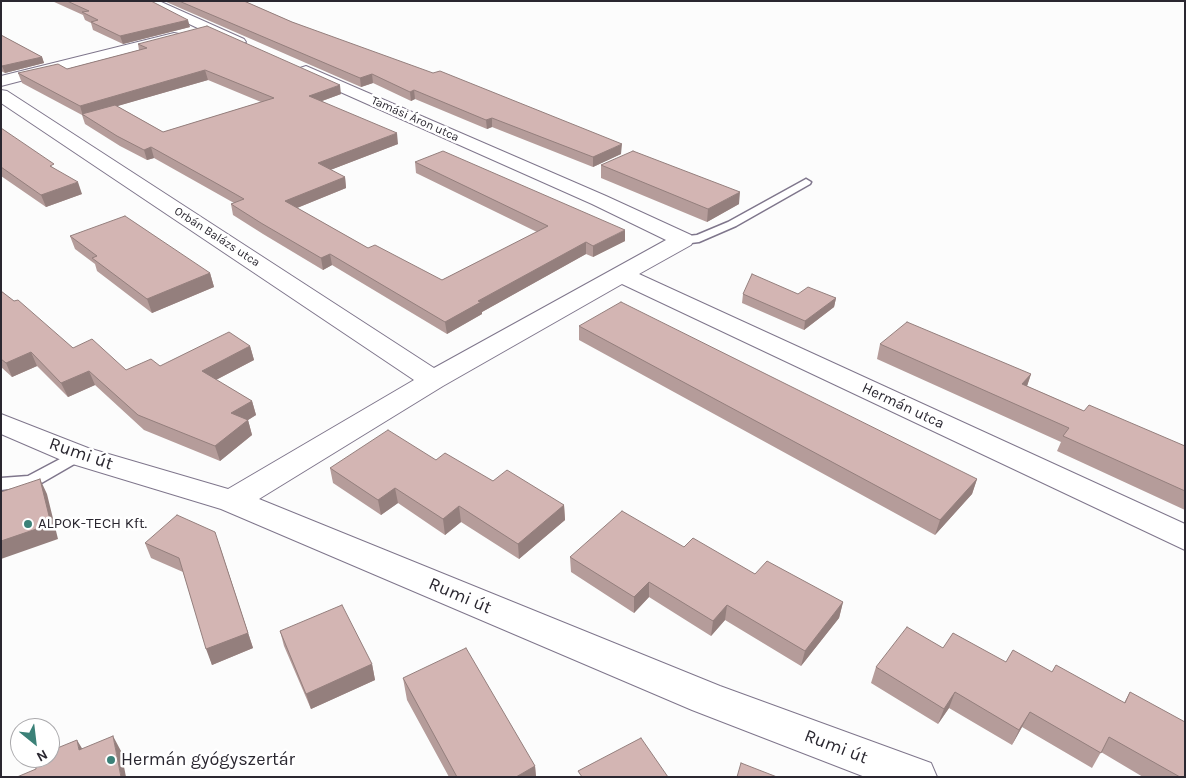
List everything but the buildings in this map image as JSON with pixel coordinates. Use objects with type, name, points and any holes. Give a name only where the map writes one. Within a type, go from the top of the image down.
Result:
[{"type":"street","points":[[147,1],[254,49]]},
{"type":"street","points":[[1,81],[208,29]]},
{"type":"street","name":"Tamási Áron utca","points":[[290,64],[599,200],[683,240]]},
{"type":"street","name":"Orbán Balázs utca","points":[[1,95],[433,380]]},
{"type":"street","points":[[232,501],[433,380],[683,240]]},
{"type":"street","name":"Hermán utca","points":[[622,275],[1185,538]]},
{"type":"street","name":"Rumi út","points":[[1,423],[76,455],[232,501],[706,698],[916,777]]},
{"type":"lane","points":[[683,240],[699,238],[732,224],[806,182]]},
{"type":"lane","points":[[1,484],[32,481],[76,455]]},
{"type":"place","name":"ALPOK-TECH Kft.","points":[[28,524]]},
{"type":"place","name":"Hermán gyógyszertár","points":[[111,760]]}]
